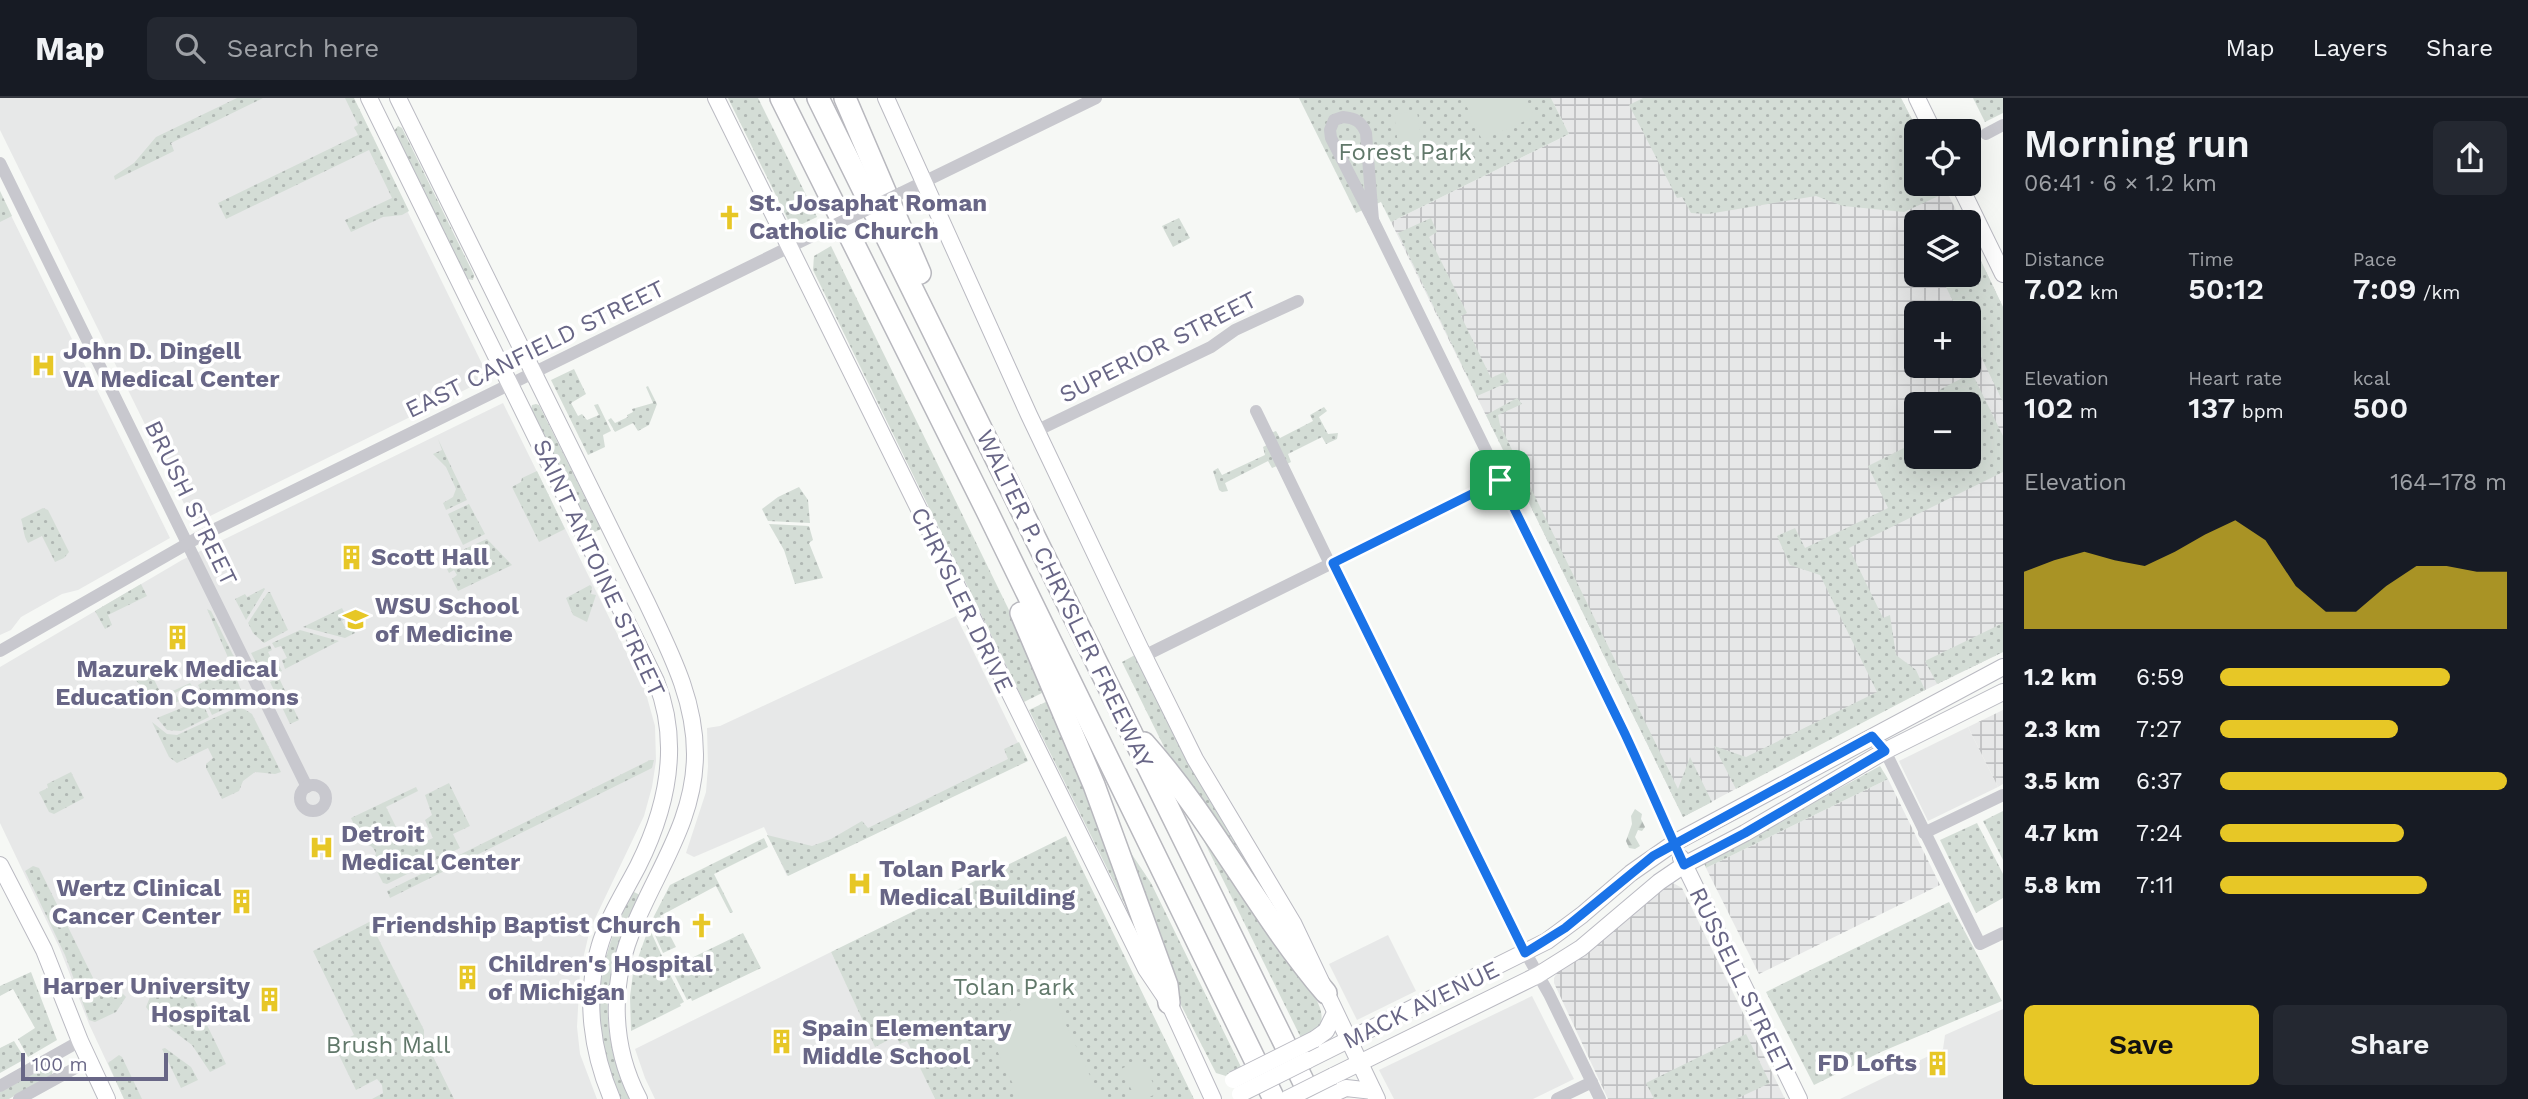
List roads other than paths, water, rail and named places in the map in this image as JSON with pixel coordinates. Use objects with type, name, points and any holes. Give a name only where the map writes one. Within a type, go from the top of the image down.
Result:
[{"type":"highway","name":"WALTER P. CHRYSLER FREEWAY","points":[[781,98],[987,511],[1274,1099]]},
{"type":"highway","name":"WALTER P. CHRYSLER FREEWAY","points":[[818,98],[1312,1099]]},
{"type":"highway","points":[[845,98],[931,299],[948,362]]},
{"type":"highway","points":[[987,511],[996,558],[1053,684],[1094,785],[1167,985],[1169,1003]]},
{"type":"highway","points":[[1126,723],[1170,772],[1241,879],[1330,1003]]},
{"type":"street","name":"SAINT ANTOINE STREET","points":[[369,98],[592,550],[660,692],[665,710],[669,743],[668,778],[661,806],[634,874],[604,934],[594,974],[593,1035],[599,1064],[612,1099]]},
{"type":"street","points":[[381,98],[386,104],[398,99]]},
{"type":"street","name":"CHRYSLER DRIVE","points":[[716,98],[1146,969],[1169,1003],[1213,1099]]},
{"type":"street","points":[[886,98],[1036,431],[1144,656],[1195,759],[1293,923],[1375,1095]]},
{"type":"street","name":"EAST CANFIELD STREET","points":[[0,651],[187,543],[1096,98]]},
{"type":"street","points":[[1917,98],[1927,119]]},
{"type":"street","name":"SAINT ANTOINE STREET","points":[[398,99],[647,603],[688,698],[694,740],[690,801],[674,847],[628,940],[617,982],[620,1044],[639,1099]]},
{"type":"street","name":"RUSSELL STREET","points":[[1373,220],[1366,133],[1362,124],[1353,118],[1334,120],[1330,130],[1331,138],[1626,736],[1684,865],[1799,1099]]},
{"type":"street","points":[[384,127],[397,121],[413,127]]},
{"type":"street","points":[[1986,134],[2003,125]]},
{"type":"street","name":"BRUSH STREET","points":[[0,163],[307,787]]},
{"type":"street","points":[[1965,196],[2003,274]]},
{"type":"street","points":[[464,290],[487,279]]},
{"type":"street","name":"SUPERIOR STREET","points":[[1036,431],[1210,347],[1236,330],[1298,300]]},
{"type":"street","points":[[1256,411],[1600,1099]]},
{"type":"street","points":[[1144,656],[1500,480]]},
{"type":"street","points":[[592,550],[599,545],[608,546],[625,581],[647,603]]},
{"type":"street","points":[[608,584],[632,612],[652,651],[667,647]]},
{"type":"street","points":[[1966,710],[1961,704],[1964,695],[2003,667]]},
{"type":"street","name":"MACK AVENUE","points":[[1235,1091],[1318,1046],[1348,1041],[1525,953],[1565,928],[1631,873],[1674,843],[2003,667]]},
{"type":"street","name":"MACK AVENUE","points":[[1287,1099],[1336,1083],[1359,1063],[1538,975],[1576,952],[1647,892],[1684,865],[1885,751],[2003,692]]},
{"type":"street","points":[[1872,736],[1885,751],[1980,944],[2003,933]]},
{"type":"street","points":[[669,743],[694,740]]},
{"type":"street","points":[[1924,833],[2003,795]]},
{"type":"street","points":[[1705,826],[1701,840],[1706,846],[1718,846]]},
{"type":"street","points":[[1,867],[44,950],[88,1061],[107,1099]]},
{"type":"street","points":[[1631,873],[1643,877],[1647,892]]},
{"type":"street","points":[[634,874],[653,886]]},
{"type":"street","points":[[1565,928],[1566,942],[1576,952]]},
{"type":"street","points":[[1318,1046],[1329,1026],[1330,1003]]},
{"type":"street","points":[[1370,1030],[1382,1052]]},
{"type":"street","points":[[0,1086],[80,1041]]},
{"type":"street","points":[[50,1058],[59,1066],[55,1079]]},
{"type":"street","points":[[19,1099],[88,1061]]},
{"type":"street","points":[[1203,1079],[1222,1083],[1235,1091]]},
{"type":"street","points":[[1557,1099],[1592,1082]]},
{"type":"street","points":[[1321,1099],[1336,1083],[1375,1095]]},
{"type":"place","name":"St. Josaphat Roman Catholic Church","points":[[729,217]]},
{"type":"place","name":"John D. Dingell VA Medical Center","points":[[43,365]]},
{"type":"place","name":"Scott Hall","points":[[351,557]]},
{"type":"place","name":"WSU School of Medicine","points":[[355,620]]},
{"type":"place","name":"Mazurek Medical Education Commons","points":[[177,638]]},
{"type":"place","name":"Detroit Medical Center","points":[[321,848]]},
{"type":"place","name":"Tolan Park Medical Building","points":[[859,883]]},
{"type":"place","name":"Wertz Clinical Cancer Center","points":[[241,902]]},
{"type":"place","name":"Friendship Baptist Church","points":[[701,925]]},
{"type":"place","name":"Children's Hospital of Michigan","points":[[468,978]]},
{"type":"place","name":"Harper University Hospital","points":[[270,1000]]},
{"type":"place","name":"Spain Elementary Middle School","points":[[782,1042]]},
{"type":"place","name":"FD Lofts","points":[[1937,1063]]},
{"type":"park label","name":"Forest Park","points":[[1405,152]]},
{"type":"park label","name":"Tolan Park","points":[[1014,987]]},
{"type":"park label","name":"Brush Mall","points":[[388,1045]]}]
